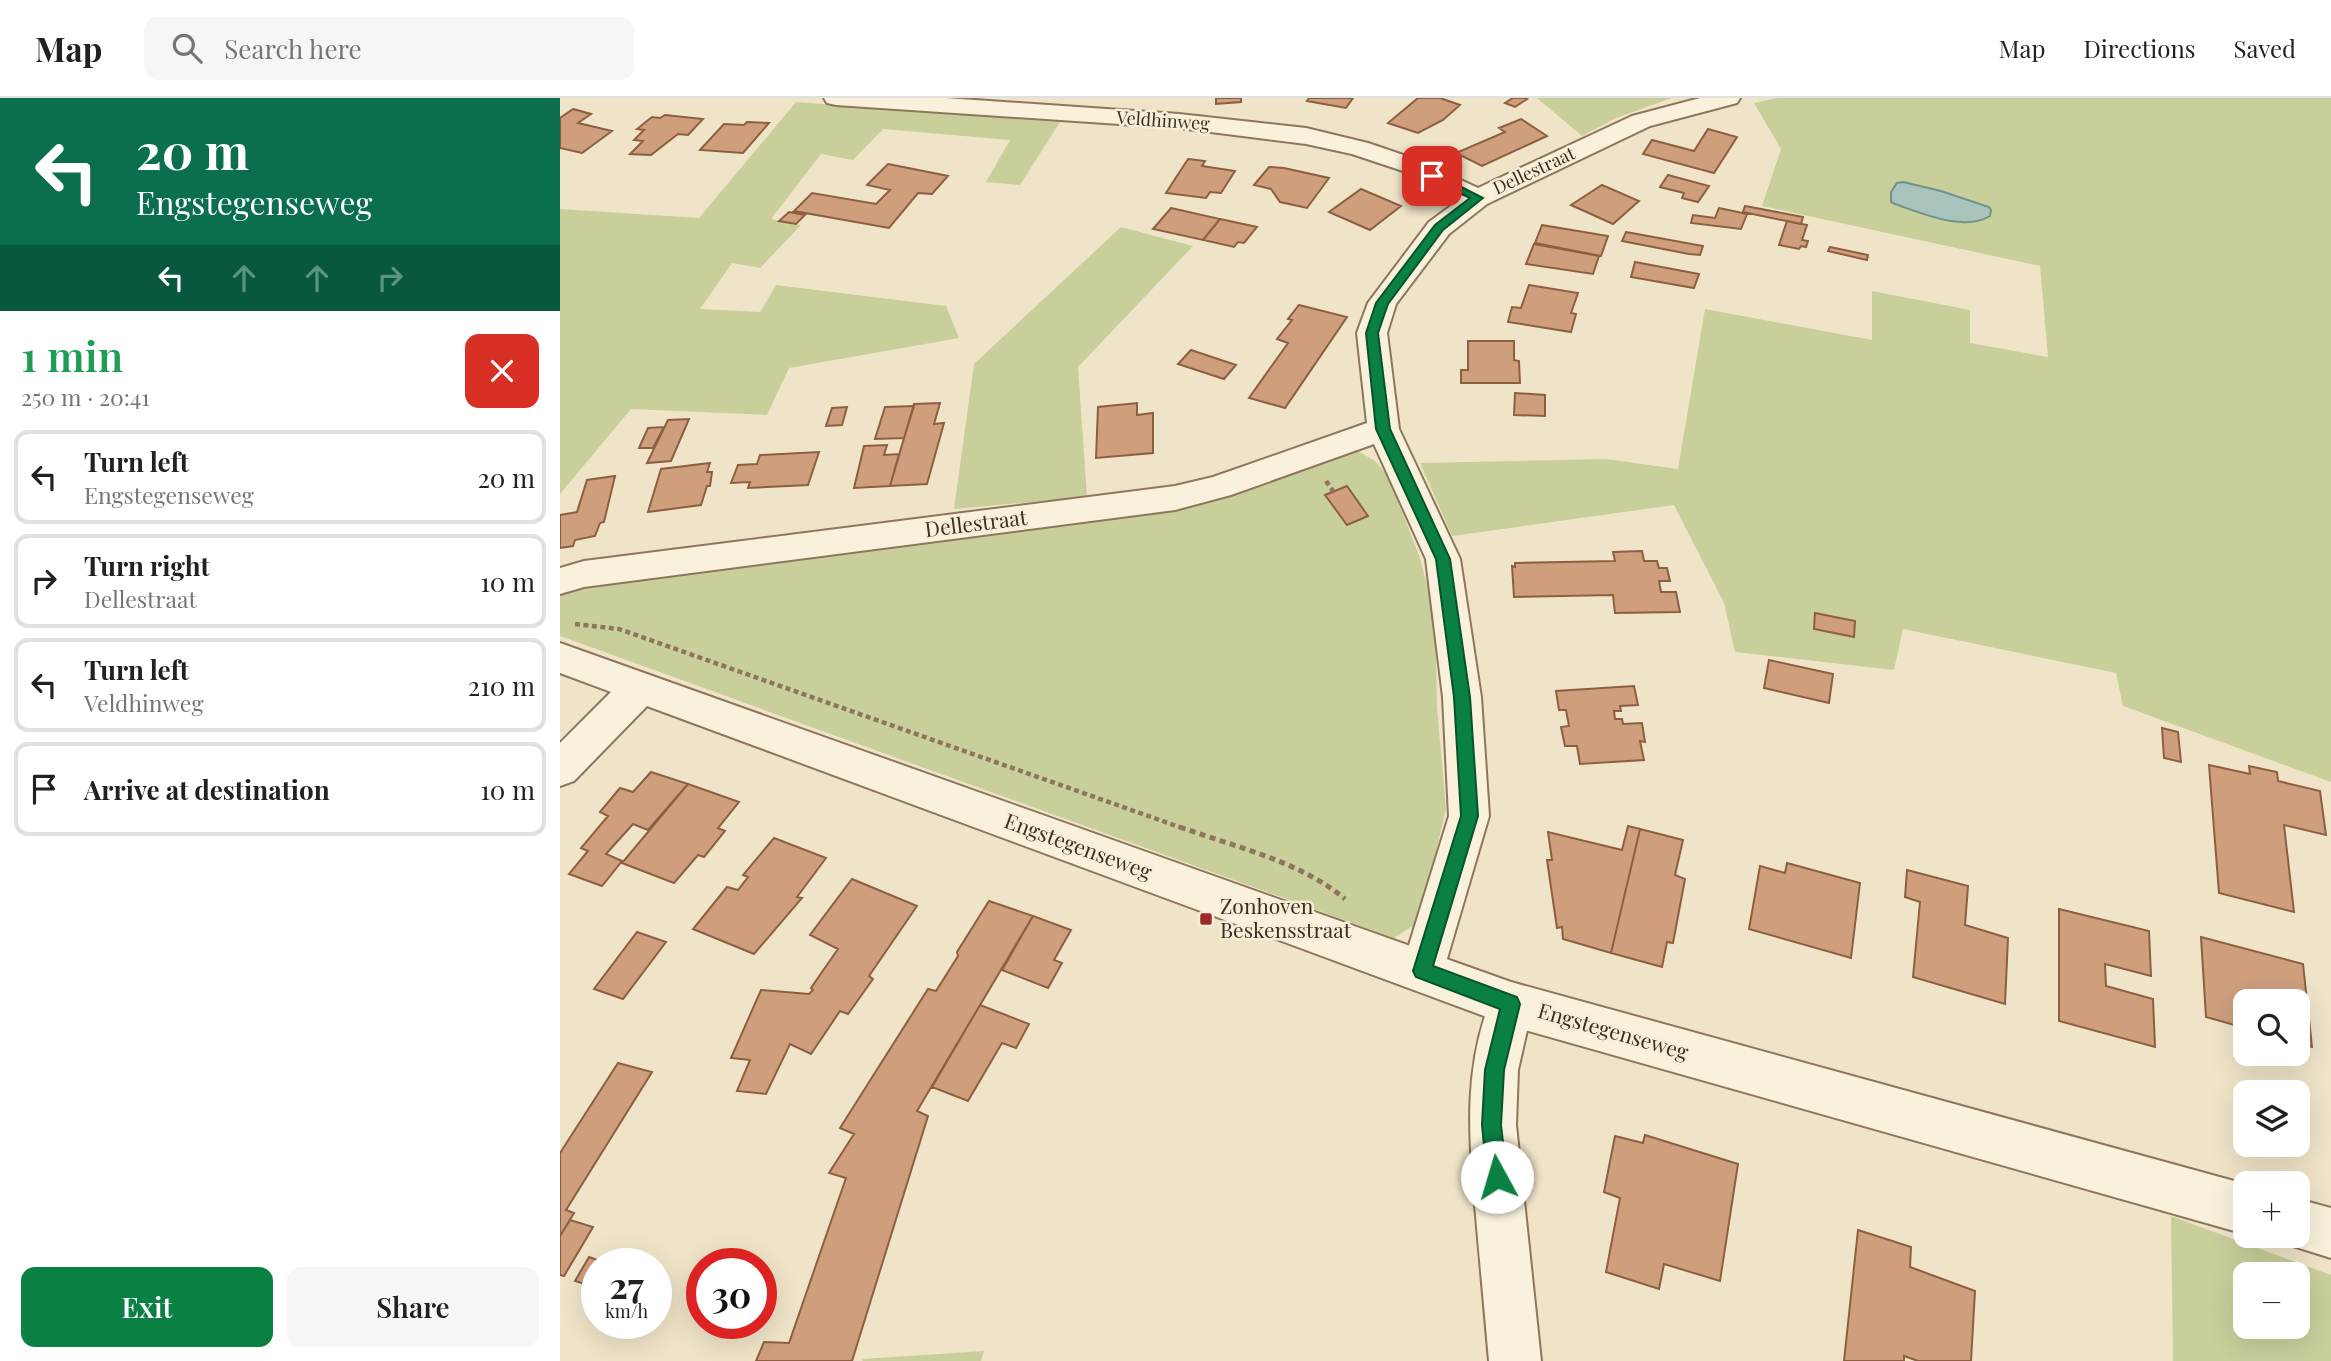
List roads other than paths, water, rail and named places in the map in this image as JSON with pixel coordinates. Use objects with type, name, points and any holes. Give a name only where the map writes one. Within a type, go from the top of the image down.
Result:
[{"type":"street","name":"Veldhinweg","points":[[836,98],[1179,121],[1306,136],[1359,148],[1409,165],[1478,198]]},
{"type":"street","name":"Dellestraat","points":[[1423,971],[1469,816],[1462,697],[1443,559],[1383,429],[1372,333],[1382,303],[1439,228],[1478,198],[1641,121],[1728,98]]},
{"type":"street","name":"Dellestraat","points":[[560,581],[584,574],[1175,498],[1219,487],[1383,429]]},
{"type":"street","name":"Engstegenseweg","points":[[562,641],[640,688],[1511,1004],[2233,1206]]},
{"type":"street","points":[[560,769],[640,688]]},
{"type":"street","points":[[1511,1004],[1495,1070],[1492,1125],[1515,1361]]},
{"type":"street","points":[[2310,1227],[2331,1233]]},
{"type":"water","points":[[1903,182],[1989,207],[1990,216],[1968,222],[1955,222],[1895,204],[1891,202],[1891,192],[1897,183]]},
{"type":"place","name":"Zonhoven Beskensstraat","points":[[1206,919]]}]
